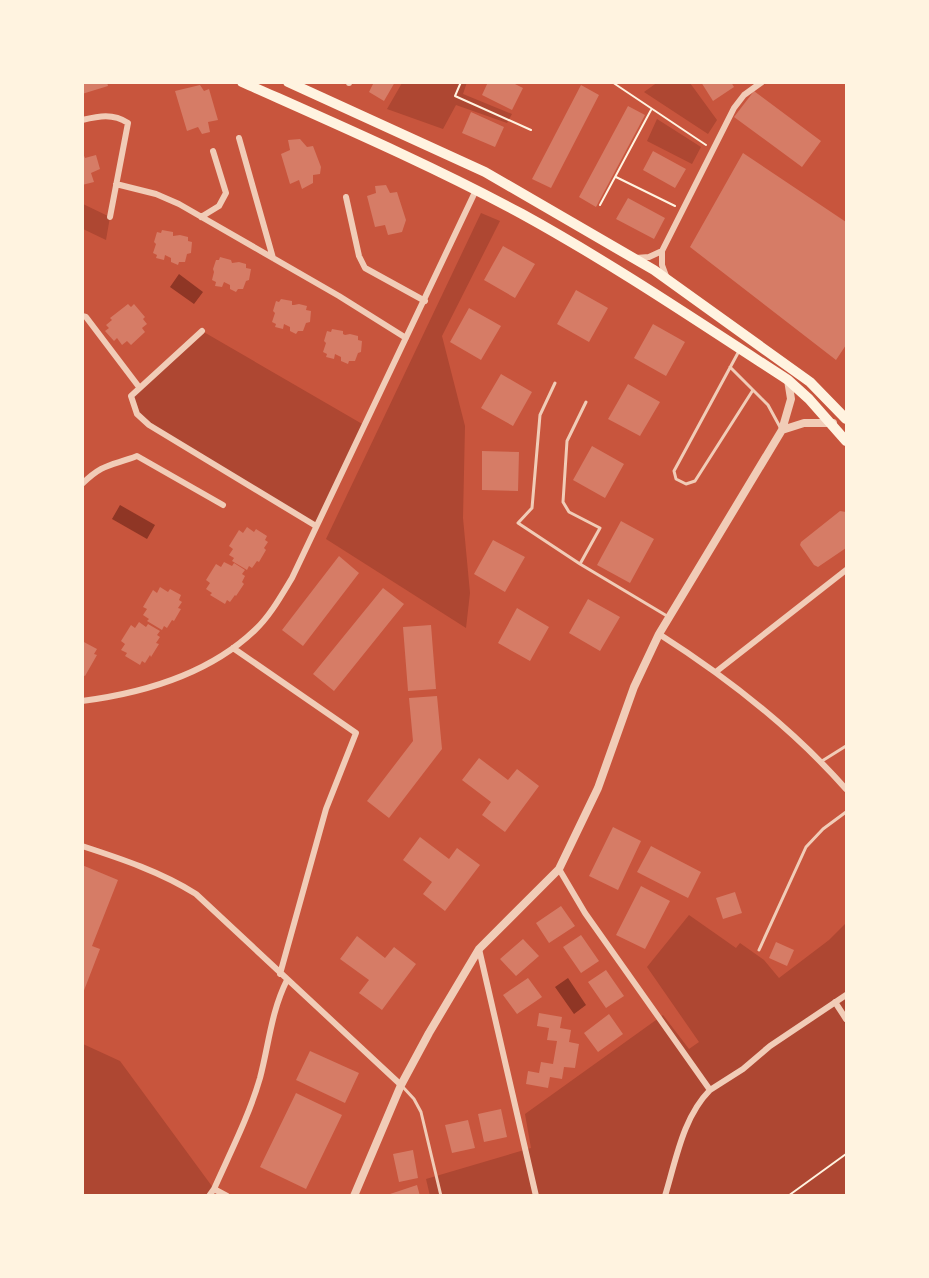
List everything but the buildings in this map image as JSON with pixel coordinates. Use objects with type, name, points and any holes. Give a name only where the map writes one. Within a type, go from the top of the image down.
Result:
[{"type":"main road","points":[[242,82],[476,190],[571,242],[788,380],[833,423],[846,441]]},
{"type":"main road","points":[[288,82],[485,172],[634,257],[810,382],[846,420]]},
{"type":"main road","points":[[476,190],[485,172]]},
{"type":"street","points":[[667,279],[663,269],[662,251],[734,108],[744,95],[762,82]]},
{"type":"street","points":[[82,120],[102,115],[122,118],[128,123],[110,217]]},
{"type":"street","points":[[239,138],[273,258]]},
{"type":"street","points":[[201,217],[219,206],[226,193],[213,151]]},
{"type":"street","points":[[116,184],[156,194],[201,217],[406,338]]},
{"type":"street","points":[[82,701],[150,688],[193,671],[233,648],[256,630],[273,609],[292,578],[476,190]]},
{"type":"street","points":[[346,197],[359,256],[364,268],[425,301]]},
{"type":"street","points":[[634,257],[648,257],[662,251]]},
{"type":"street","points":[[84,316],[139,387]]},
{"type":"street","points":[[202,331],[131,396],[137,414],[149,425],[316,526]]},
{"type":"street","points":[[354,1196],[401,1085],[479,949],[559,869],[598,788],[634,687],[659,634],[782,430],[791,399],[788,380]]},
{"type":"street","points":[[782,430],[804,423],[833,423]]},
{"type":"street","points":[[82,484],[105,465],[137,456],[223,506]]},
{"type":"street","points":[[717,671],[846,570]]},
{"type":"street","points":[[659,634],[717,671],[797,737],[846,789]]},
{"type":"street","points":[[233,648],[356,733],[326,809],[280,974]]},
{"type":"street","points":[[82,846],[137,864],[196,894],[401,1085]]},
{"type":"street","points":[[559,869],[585,913],[710,1090]]},
{"type":"street","points":[[479,949],[536,1196]]},
{"type":"street","points":[[209,1196],[214,1189],[257,1084],[278,997],[286,980]]},
{"type":"street","points":[[665,1196],[694,1109],[710,1090],[846,995]]},
{"type":"street","points":[[836,1002],[846,1019]]},
{"type":"street","points":[[214,1189],[226,1196]]},
{"type":"lane","points":[[740,349],[674,471],[676,479],[686,484],[695,481],[753,390]]},
{"type":"lane","points":[[730,367],[768,405],[782,430]]},
{"type":"lane","points":[[555,383],[540,415],[532,508],[518,523],[580,564],[669,617]]},
{"type":"lane","points":[[580,564],[600,528],[569,512],[563,502],[567,441],[586,402]]},
{"type":"lane","points":[[822,761],[846,746]]},
{"type":"lane","points":[[759,950],[806,847],[846,812]]},
{"type":"lane","points":[[401,1085],[414,1099],[421,1112],[441,1196]]},
{"type":"path","points":[[461,82],[455,96],[531,130]]},
{"type":"path","points":[[612,82],[713,150]]},
{"type":"path","points":[[600,205],[652,109]]},
{"type":"path","points":[[615,177],[683,210]]},
{"type":"path","points":[[788,1196],[846,1154]]},
{"type":"shaded area","points":[[467,82],[463,94],[512,114],[507,123],[456,105],[443,129],[387,109],[402,83]]},
{"type":"shaded area","points":[[658,82],[690,83],[717,120],[708,134],[644,92]]},
{"type":"shaded area","points":[[657,119],[701,147],[692,164],[647,141]]},
{"type":"shaded area","points":[[83,204],[110,217],[106,240],[83,229]]},
{"type":"shaded area","points":[[481,213],[500,221],[442,336],[465,426],[463,518],[470,593],[466,628],[326,539]]},
{"type":"shaded area","points":[[179,274],[203,292],[194,304],[170,287]]},
{"type":"shaded area","points":[[202,331],[364,425],[316,526],[149,425],[137,414],[131,396]]},
{"type":"shaded area","points":[[120,505],[155,525],[147,539],[112,519]]},
{"type":"shaded area","points":[[689,915],[736,948],[740,943],[764,960],[779,978],[829,940],[846,923],[846,1195],[430,1196],[426,1179],[531,1148],[525,1114],[663,1015],[689,1049],[699,1042],[647,967]]},
{"type":"shaded area","points":[[568,978],[586,1005],[574,1014],[555,987]]},
{"type":"shaded area","points":[[83,1044],[120,1061],[214,1189],[209,1196],[83,1196]]}]
